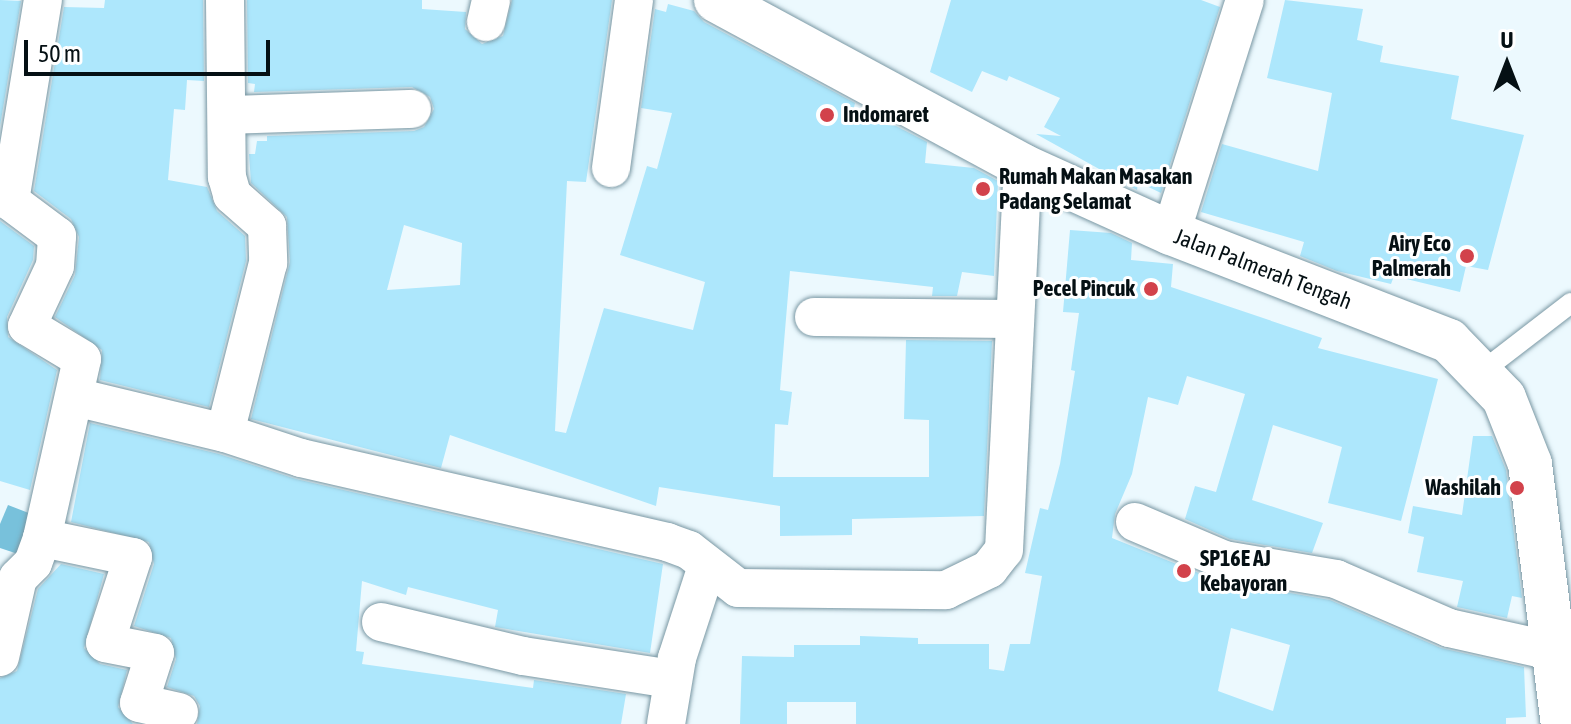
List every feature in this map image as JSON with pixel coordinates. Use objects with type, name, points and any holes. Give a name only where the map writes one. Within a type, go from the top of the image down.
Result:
[{"type":"street","points":[[0,657],[18,578],[33,563],[42,538],[82,359],[27,326],[55,266],[57,245],[53,229],[10,201],[43,0]]},
{"type":"street","points":[[225,0],[229,115],[227,177],[232,195],[267,226],[268,263],[225,433]]},
{"type":"street","points":[[611,168],[634,0]]},
{"type":"street","name":"Jalan Palmerah Tengah","points":[[716,0],[1023,166],[1171,233],[1449,341],[1504,398],[1530,464],[1560,671],[1563,724]]},
{"type":"street","points":[[1171,233],[1245,0]]},
{"type":"street","points":[[229,115],[412,109]]},
{"type":"street","points":[[75,397],[225,433],[301,458],[667,542],[738,588],[775,592],[946,590],[989,569],[1004,550],[1023,166]]},
{"type":"street","points":[[814,317],[1014,319]]},
{"type":"street","points":[[1135,522],[1224,560],[1336,579],[1560,671]]},
{"type":"street","points":[[42,538],[133,557],[105,643],[155,653],[139,703],[179,712]]},
{"type":"street","points":[[666,724],[672,679],[707,566]]},
{"type":"street","points":[[381,622],[523,656],[672,679]]},
{"type":"lane","points":[[1480,373],[1571,303]]},
{"type":"water","points":[[8,505],[39,517],[24,556],[0,548],[0,524]]},
{"type":"building","points":[[0,0],[21,1],[0,126]]},
{"type":"building","points":[[105,0],[203,0],[204,81],[187,80],[185,110],[174,109],[168,180],[207,187],[217,211],[245,236],[246,261],[209,407],[100,380],[102,350],[55,317],[75,275],[79,237],[71,219],[34,191],[64,7],[104,8]]},
{"type":"building","points":[[247,0],[422,0],[422,9],[466,12],[465,29],[482,44],[503,36],[512,0],[612,0],[586,182],[567,181],[555,431],[566,433],[604,308],[693,330],[705,282],[620,255],[647,166],[657,169],[672,113],[641,108],[655,9],[666,12],[668,4],[694,11],[704,22],[855,103],[851,121],[896,126],[927,142],[925,163],[974,168],[998,181],[994,276],[962,272],[957,296],[932,296],[933,287],[790,271],[780,390],[792,392],[788,425],[775,424],[773,477],[929,477],[929,420],[904,419],[906,340],[992,341],[984,516],[852,519],[852,535],[780,536],[780,506],[659,487],[656,506],[450,435],[441,468],[251,419],[290,262],[287,217],[251,183],[249,154],[255,154],[257,141],[267,141],[267,136],[414,131],[424,127],[434,109],[430,97],[412,87],[254,92],[255,84],[248,83]],"holes":[[[404,225],[462,243],[460,285],[387,290]]]},
{"type":"building","points":[[951,0],[1201,0],[1220,7],[1161,193],[1138,182],[1137,190],[1036,134],[1061,136],[1044,127],[1060,98],[1009,76],[1007,81],[982,71],[972,92],[930,72]]},
{"type":"building","points":[[1285,0],[1363,9],[1357,40],[1383,46],[1380,62],[1459,76],[1451,119],[1524,135],[1488,270],[1466,266],[1460,292],[1394,276],[1391,284],[1337,271],[1300,256],[1304,242],[1201,212],[1222,144],[1318,171],[1332,93],[1267,78]]},
{"type":"building","points":[[0,221],[34,246],[33,260],[7,317],[8,337],[57,370],[30,490],[0,481]]},
{"type":"building","points":[[1070,230],[1111,233],[1132,243],[1131,260],[1173,264],[1171,287],[1322,338],[1318,348],[1438,379],[1401,521],[1328,503],[1342,447],[1273,425],[1252,500],[1323,523],[1312,553],[1230,539],[1185,519],[1195,486],[1216,492],[1245,394],[1187,376],[1178,405],[1148,397],[1132,474],[1115,514],[1112,538],[1216,580],[1330,600],[1441,648],[1524,667],[1526,717],[1506,718],[1506,724],[856,724],[856,702],[787,702],[787,724],[740,724],[742,656],[794,657],[794,645],[860,645],[860,636],[918,638],[918,644],[989,644],[989,669],[1004,671],[1010,644],[1030,644],[1042,576],[1025,573],[1040,508],[1048,510],[1060,464],[1075,371],[1071,370],[1079,313],[1063,312]],"holes":[[[1231,628],[1290,645],[1273,711],[1218,691]]]},
{"type":"building","points":[[90,423],[219,454],[296,479],[663,564],[650,653],[495,627],[498,610],[408,587],[406,595],[362,581],[356,651],[364,652],[362,664],[533,688],[534,680],[626,694],[621,724],[197,724],[200,706],[194,696],[167,687],[176,659],[171,638],[134,626],[154,564],[149,542],[71,522]]},
{"type":"building","points":[[1473,436],[1492,436],[1506,470],[1522,598],[1512,596],[1507,618],[1457,607],[1463,581],[1417,572],[1424,537],[1408,533],[1413,506],[1462,515]]},
{"type":"building","points":[[61,564],[104,574],[84,648],[100,664],[127,670],[118,707],[133,724],[0,724],[0,678],[17,671],[38,589]]},
{"type":"place","name":"Indomaret","points":[[827,115]]},
{"type":"place","name":"Rumah Makan Masakan Padang Selamat","points":[[983,189]]},
{"type":"place","name":"Airy Eco Palmerah","points":[[1467,256]]},
{"type":"place","name":"Pecel Pincuk","points":[[1151,289]]},
{"type":"place","name":"Washilah","points":[[1517,488]]},
{"type":"place","name":"SP16E AJ Kebayoran","points":[[1184,571]]}]
